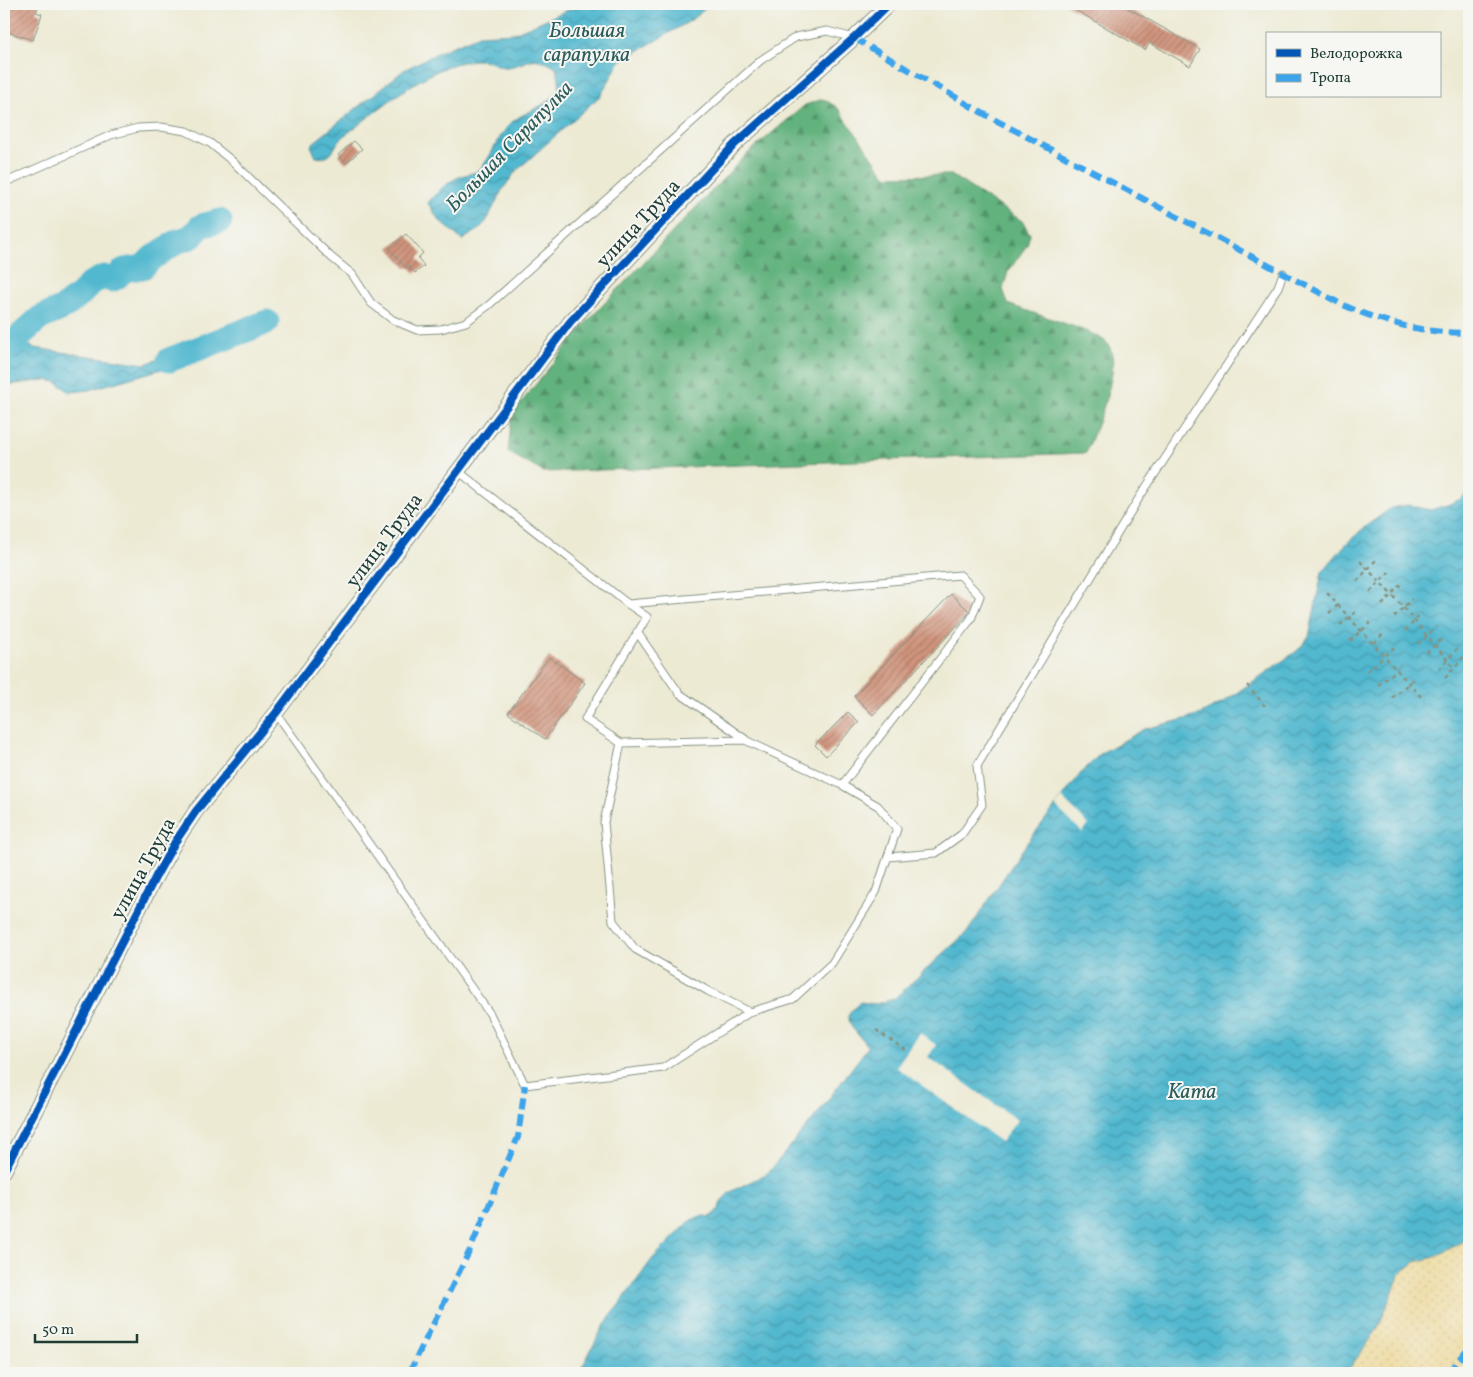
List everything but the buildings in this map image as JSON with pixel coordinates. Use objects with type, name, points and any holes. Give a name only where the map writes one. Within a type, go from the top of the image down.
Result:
[{"type":"street","name":"улица Труда","points":[[4,1171],[152,885],[196,811],[276,713],[577,314],[735,144],[854,38],[889,4]]},
{"type":"lane","points":[[4,183],[111,135],[146,127],[186,131],[210,143],[232,161],[331,257],[352,274],[371,303],[393,320],[417,330],[441,329],[466,322],[489,305],[761,60],[796,37],[827,31],[854,38]]},
{"type":"lane","points":[[888,857],[936,853],[962,834],[982,805],[977,766],[1139,498],[1278,287],[1283,273]]},
{"type":"lane","points":[[458,471],[647,617],[585,719],[621,743],[745,740]]},
{"type":"lane","points":[[628,604],[960,575],[980,596],[971,619],[842,785]]},
{"type":"lane","points":[[276,713],[490,1014],[525,1085],[663,1068],[750,1012],[793,999],[832,963],[876,892],[898,829],[878,806],[842,785],[745,740],[679,693],[637,632]]},
{"type":"lane","points":[[621,743],[604,822],[614,921],[635,950],[750,1012]]},
{"type":"path","points":[[1357,581],[1376,560]]},
{"type":"path","points":[[1360,562],[1404,608],[1455,669]]},
{"type":"path","points":[[1370,592],[1389,572]]},
{"type":"path","points":[[1382,605],[1400,584]]},
{"type":"path","points":[[1327,593],[1410,682],[1424,700]]},
{"type":"path","points":[[1394,617],[1412,599]]},
{"type":"path","points":[[1329,613],[1338,605]]},
{"type":"path","points":[[1340,625],[1358,610]]},
{"type":"path","points":[[1405,631],[1422,613]]},
{"type":"path","points":[[1350,641],[1371,622]]},
{"type":"path","points":[[1418,644],[1436,627]]},
{"type":"path","points":[[1374,643],[1383,634]]},
{"type":"path","points":[[1426,653],[1444,637]]},
{"type":"path","points":[[1367,671],[1395,647]]},
{"type":"path","points":[[1439,670],[1457,649]]},
{"type":"path","points":[[1445,678],[1464,657]]},
{"type":"path","points":[[1378,685],[1398,669]]},
{"type":"path","points":[[1392,698],[1416,677]]},
{"type":"path","points":[[1247,685],[1265,706]]},
{"type":"path","points":[[876,1030],[906,1051]]},
{"type":"green space","points":[[823,99],[837,107],[886,176],[951,175],[1022,221],[1030,234],[1027,245],[1008,272],[1003,289],[1008,304],[1101,338],[1107,343],[1112,353],[1113,366],[1107,397],[1086,453],[543,472],[508,452],[512,414],[582,327],[746,155],[805,105]]},
{"type":"sand","points":[[1469,1235],[1469,1373],[1346,1373],[1377,1330],[1400,1274],[1415,1262],[1435,1257],[1463,1241]]},
{"type":"water","name":"Большая сарапулка","points":[[582,4],[711,4],[690,21],[620,61],[601,95],[516,171],[501,192],[486,222],[477,231],[462,240],[438,219],[428,203],[451,181],[479,170],[488,159],[502,133],[512,122],[553,97],[559,85],[555,66],[538,60],[504,67],[482,60],[450,65],[418,81],[388,102],[343,137],[329,155],[322,158],[316,157],[311,146],[313,143],[404,70],[439,52],[479,35],[514,33]]},
{"type":"water","points":[[55,307],[70,309],[63,315],[47,319],[26,337],[25,341],[34,348],[145,364],[199,345],[205,350],[162,369],[89,390],[70,392],[56,382],[46,380],[16,384],[4,388],[4,340],[33,316]]},
{"type":"water","name":"Kama","points":[[1469,490],[1469,1235],[1463,1241],[1435,1257],[1415,1262],[1400,1274],[1377,1330],[1346,1373],[579,1373],[603,1327],[653,1258],[691,1220],[703,1215],[709,1217],[714,1215],[719,1209],[721,1201],[730,1192],[768,1173],[818,1113],[868,1047],[851,1026],[848,1016],[852,1010],[860,1002],[876,1004],[894,999],[968,931],[1027,843],[1082,772],[1101,753],[1145,729],[1197,716],[1222,703],[1297,651],[1309,637],[1322,572],[1345,545],[1366,526],[1391,508],[1408,505],[1430,510],[1461,499]]},
{"type":"pier","points":[[1062,798],[1089,825],[1082,832],[1055,806]]},
{"type":"pier","points":[[920,1033],[936,1045],[928,1057],[1017,1120],[1001,1142],[896,1067]]},
{"type":"waterway","name":"Большая Сарапулка","points":[[4,350],[40,318],[63,308],[80,295],[91,283],[104,277],[111,280],[124,270],[143,267],[152,258],[178,241],[191,237],[201,226],[220,221]]},
{"type":"waterway","name":"Большая Сарапулка","points":[[169,360],[267,322]]},
{"type":"marked path","points":[[854,38],[986,115],[1341,304],[1372,317],[1404,326],[1452,333],[1469,333]]},
{"type":"marked path","points":[[409,1373],[470,1250],[518,1137],[525,1085]]},
{"type":"marked path","points":[[1448,1373],[1469,1347]]},
{"type":"cycle path","points":[[4,1171],[156,876],[175,842],[196,811],[276,713],[570,322],[735,144],[854,38],[889,4]]}]
